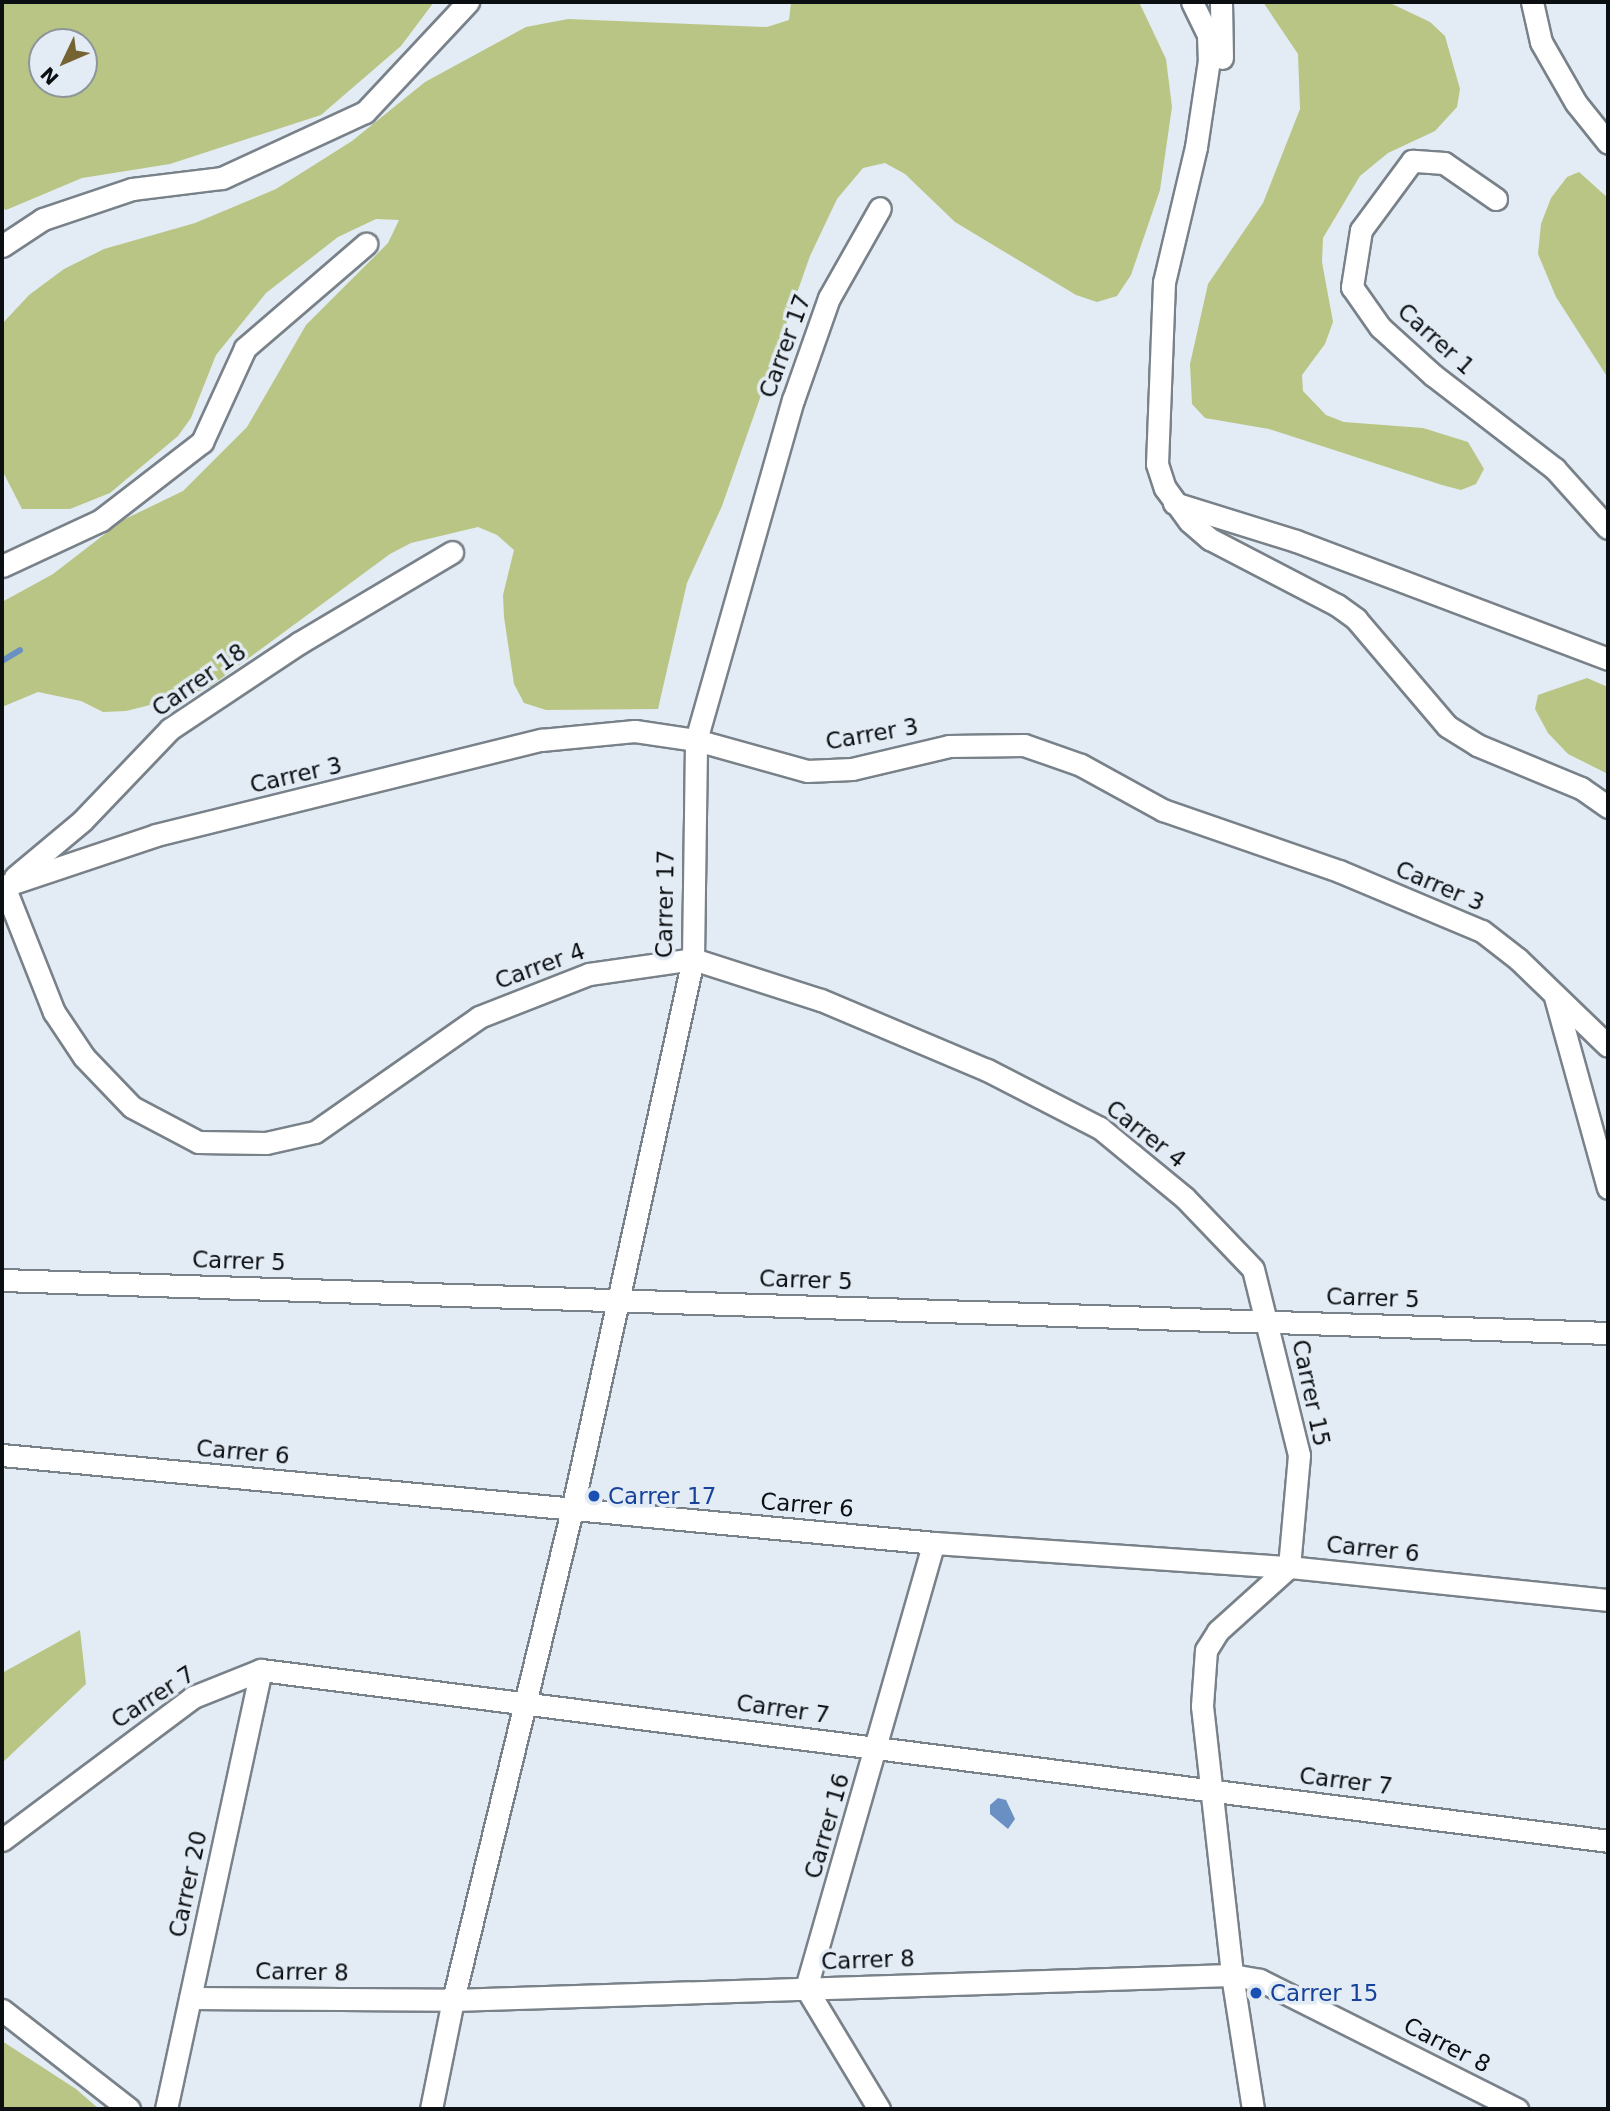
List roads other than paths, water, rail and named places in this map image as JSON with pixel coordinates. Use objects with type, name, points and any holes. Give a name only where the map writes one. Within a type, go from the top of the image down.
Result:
[{"type":"street","points":[[2,246],[43,219],[132,190],[222,178],[365,112],[468,2]]},
{"type":"street","points":[[1192,2],[1208,35],[1209,60],[1196,147],[1164,282],[1157,464],[1174,503],[1210,540],[1337,605],[1356,620],[1447,726],[1477,745],[1581,788],[1608,807]]},
{"type":"street","points":[[1196,147],[1213,108],[1223,62],[1221,2]]},
{"type":"street","points":[[1532,2],[1541,42],[1576,103],[1608,144]]},
{"type":"street","name":"Carrer 1","points":[[1496,199],[1444,163],[1412,161],[1361,230],[1352,287],[1380,327],[1433,376],[1555,469],[1608,527]]},
{"type":"street","name":"Carrer 17","points":[[431,2109],[453,2000],[523,1701],[572,1510],[615,1300],[693,959],[695,740],[793,400],[830,298],[880,208]]},
{"type":"street","points":[[2,566],[100,520],[202,442],[245,348],[366,244]]},
{"type":"street","points":[[1174,503],[1296,541],[1608,659]]},
{"type":"street","name":"Carrer 18","points":[[3,887],[82,821],[170,729],[299,643],[452,552]]},
{"type":"street","name":"Carrer 3","points":[[3,887],[156,835],[541,740],[635,731],[695,740],[807,771],[852,769],[949,747],[1024,745],[1081,765],[1163,810],[1339,871],[1482,932],[1555,995],[1608,1046]]},
{"type":"street","name":"Carrer 4","points":[[3,887],[54,1012],[84,1057],[132,1107],[198,1142],[267,1143],[315,1132],[479,1017],[589,974],[693,959],[821,1000],[987,1070],[1100,1128],[1185,1198],[1253,1269],[1269,1321]]},
{"type":"street","points":[[1555,995],[1608,1188]]},
{"type":"street","name":"Carrer 5","points":[[2,1280],[1608,1333]]},
{"type":"street","name":"Carrer 15","points":[[1269,1321],[1299,1455],[1289,1567]]},
{"type":"street","name":"Carrer 6","points":[[2,1455],[933,1543],[1289,1567],[1608,1601]]},
{"type":"street","name":"Carrer 16","points":[[806,1988],[877,1748],[933,1543]]},
{"type":"street","points":[[1253,2109],[1232,1975],[1202,1706],[1206,1650],[1218,1631],[1289,1567]]},
{"type":"street","name":"Carrer 7","points":[[2,1840],[193,1697],[261,1670],[523,1701],[1608,1841]]},
{"type":"street","name":"Carrer 20","points":[[166,2109],[261,1670]]},
{"type":"street","name":"Carrer 8","points":[[190,1997],[453,2000],[1232,1975],[1260,1980],[1517,2109]]},
{"type":"street","points":[[806,1988],[879,2109]]},
{"type":"street","points":[[2,2010],[129,2109]]},
{"type":"water","points":[[998,1798],[1006,1800],[1015,1819],[1008,1829],[990,1814],[990,1805]]},
{"type":"waterway","points":[[2,661],[20,650]]},
{"type":"place","name":"Carrer 17","points":[[594,1496]]},
{"type":"place","name":"Carrer 15","points":[[1256,1993]]}]
